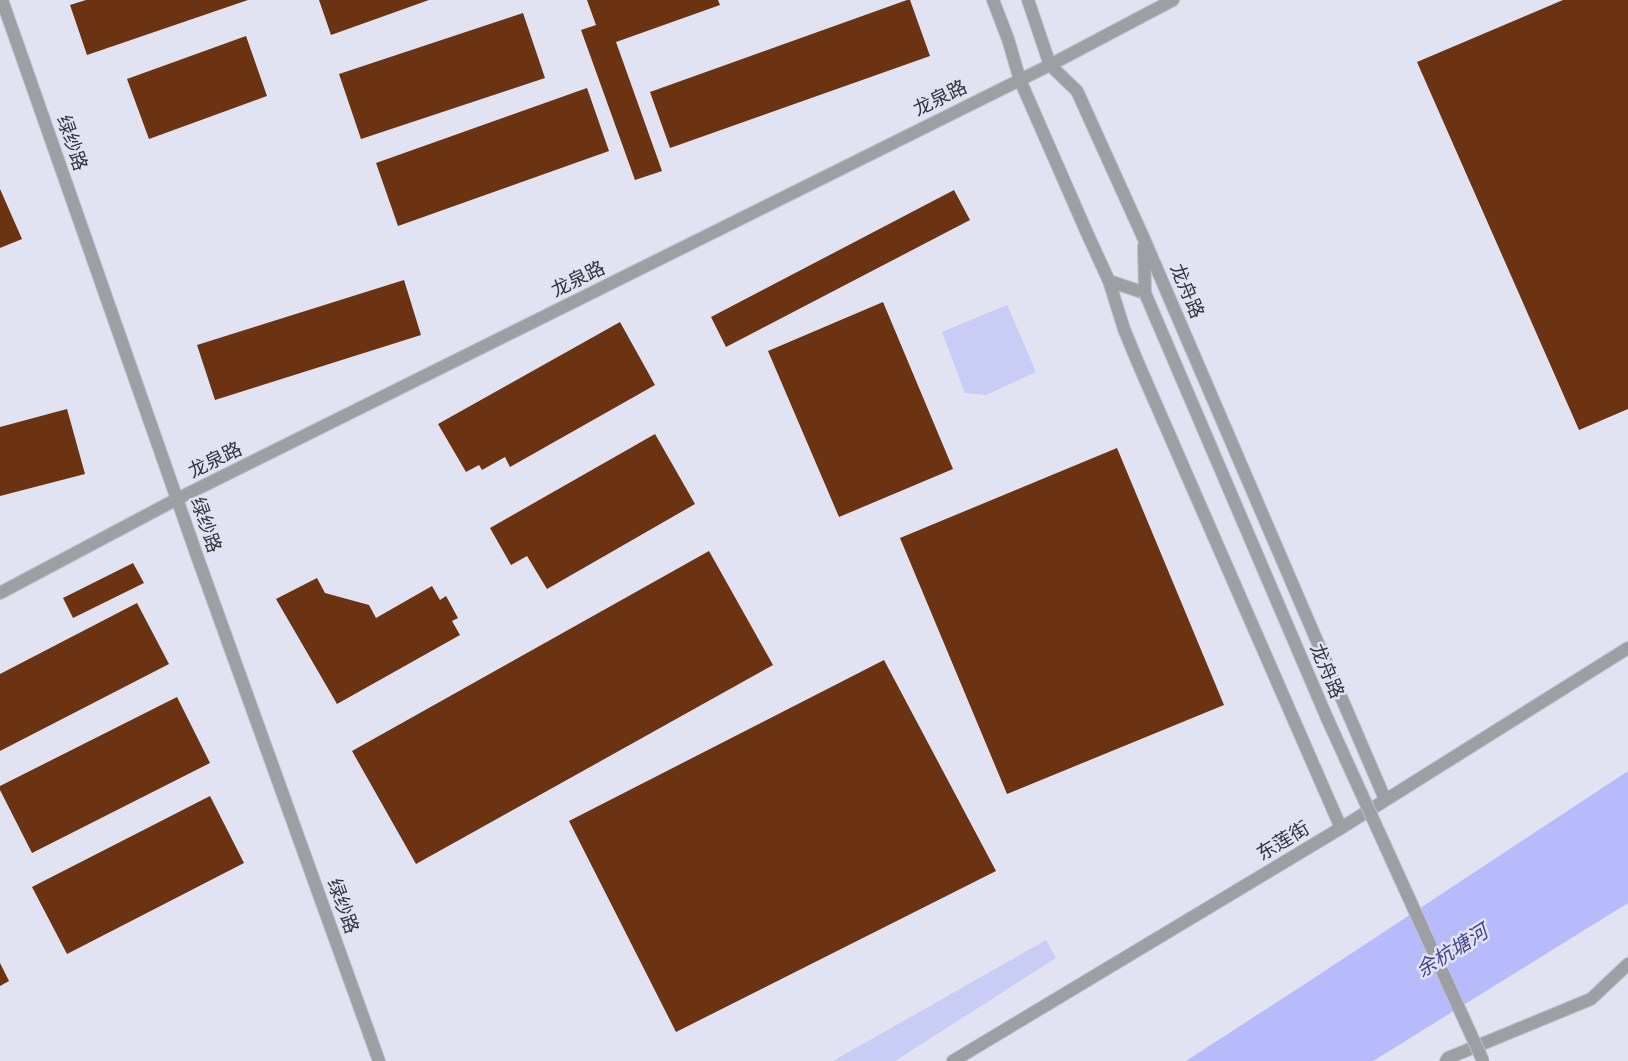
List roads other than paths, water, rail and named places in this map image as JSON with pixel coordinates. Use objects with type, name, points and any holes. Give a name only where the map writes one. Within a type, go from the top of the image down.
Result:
[{"type":"street","name":"绿纱路","points":[[2,0],[379,1061]]},
{"type":"street","points":[[994,0],[1020,80],[1109,280],[1124,329],[1138,363],[1340,828]]},
{"type":"street","name":"龙舟路","points":[[1028,0],[1050,65],[1077,91],[1144,239],[1385,799]]},
{"type":"street","name":"龙泉路","points":[[0,593],[178,499],[1050,65],[1173,0]]},
{"type":"street","name":"龙舟路","points":[[1144,239],[1145,293],[1327,718],[1483,1061]]},
{"type":"street","points":[[1109,280],[1145,293]]},
{"type":"street","name":"东莲街","points":[[953,1061],[1340,828],[1628,648]]},
{"type":"street","points":[[1446,1061],[1448,1058],[1591,999],[1628,964]]},
{"type":"water","name":"余杭塘河","points":[[1628,771],[1628,903],[1373,1061],[1186,1061],[1311,980]]}]
